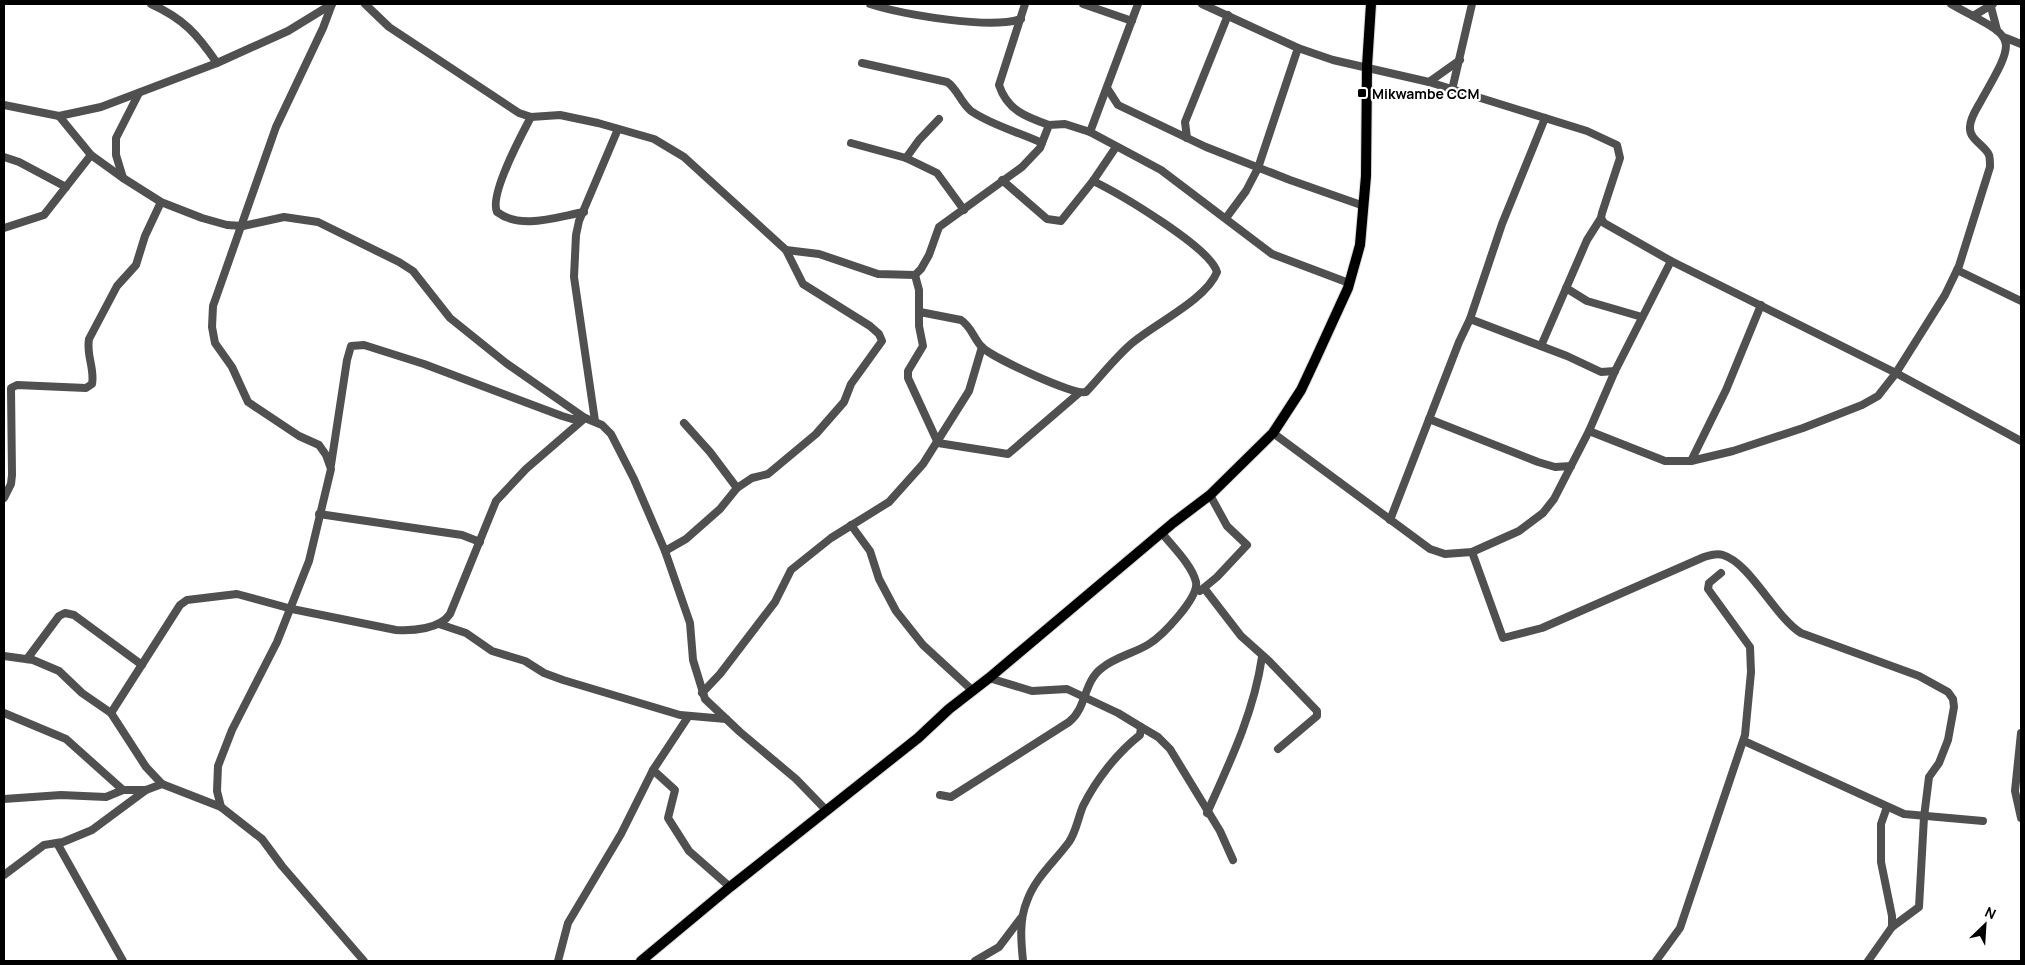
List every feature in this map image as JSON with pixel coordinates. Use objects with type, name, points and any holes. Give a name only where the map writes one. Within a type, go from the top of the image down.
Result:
[{"type":"main road","points":[[641,961],[730,887],[918,738],[972,690],[990,678],[1161,532],[1210,496],[1273,433],[1301,390],[1350,283],[1360,245],[1364,206],[1367,66],[1371,4]]},
{"type":"street","points":[[151,4],[168,11],[188,25],[217,63]]},
{"type":"street","points":[[4,105],[59,116],[102,108],[217,63],[276,37],[332,4]]},
{"type":"street","points":[[331,469],[326,455],[319,446],[299,436],[248,402],[232,367],[215,343],[212,327],[213,306],[243,226],[253,190],[276,127],[323,28],[332,4]]},
{"type":"street","points":[[365,4],[389,27],[473,81],[515,111],[532,117],[560,115],[618,129],[654,139],[684,157],[786,250],[803,284],[870,326],[879,334],[882,341],[850,384],[844,402],[816,434],[768,474],[747,481],[737,488],[713,515],[686,539],[665,551]]},
{"type":"street","points":[[870,4],[901,12],[991,23],[1010,23],[1021,19]]},
{"type":"street","points":[[1025,4],[999,85],[1001,92],[1016,112],[1049,125],[1065,124],[1090,132],[1161,170],[1272,254],[1350,283]]},
{"type":"street","points":[[1083,4],[1132,21]]},
{"type":"street","points":[[1090,132],[1138,4]]},
{"type":"street","points":[[1202,4],[1298,48],[1332,60],[1367,66],[1429,82],[1587,131],[1617,145],[1620,158],[1601,218],[1587,240],[1541,346]]},
{"type":"street","points":[[1452,90],[1472,4]]},
{"type":"street","points":[[1951,4],[1997,30],[2006,38],[2021,44]]},
{"type":"street","points":[[1973,16],[1992,5],[1997,30]]},
{"type":"street","points":[[1186,138],[1185,122],[1228,16]]},
{"type":"street","points":[[1589,431],[1665,461],[1691,461],[1742,448],[1862,405],[1878,396],[1896,373],[1945,296],[1957,270],[1990,167],[1989,155],[1972,137],[1969,128],[1972,117],[2004,59],[2008,45],[2006,38]]},
{"type":"street","points":[[1226,218],[1246,191],[1258,168],[1298,48]]},
{"type":"street","points":[[1429,82],[1460,60]]},
{"type":"street","points":[[862,64],[947,82],[952,85],[962,103],[974,112],[1003,128],[1042,143]]},
{"type":"street","points":[[1107,88],[1118,105]]},
{"type":"street","points":[[123,178],[116,155],[116,138],[140,93]]},
{"type":"street","points":[[1100,106],[1118,105],[1186,138],[1258,168],[1364,206]]},
{"type":"street","points":[[59,116],[91,155],[161,202],[221,224],[243,226],[284,217],[318,222],[399,262],[413,271],[450,318],[506,363],[584,418],[595,421],[611,434],[634,478],[665,551],[690,623],[693,660],[706,701],[796,779],[827,811]]},
{"type":"street","points":[[532,117],[521,137],[496,197],[497,212],[515,221],[544,219],[584,212]]},
{"type":"street","points":[[1390,520],[1459,342],[1470,319],[1502,224],[1544,118]]},
{"type":"street","points":[[906,158],[919,140],[939,119]]},
{"type":"street","points":[[786,250],[819,254],[878,274],[915,275],[929,255],[939,227],[1022,167],[1042,143],[1049,125]]},
{"type":"street","points":[[595,421],[574,277],[576,235],[618,129]]},
{"type":"street","points":[[851,143],[906,158],[937,173],[964,210]]},
{"type":"street","points":[[1002,180],[1042,215],[1055,222],[1061,221],[1093,181],[1116,147]]},
{"type":"street","points":[[4,228],[44,215],[91,155]]},
{"type":"street","points":[[4,157],[19,162],[66,186]]},
{"type":"street","points":[[920,312],[964,322],[982,347],[1042,379],[1079,393],[1086,392],[1132,343],[1183,308],[1212,280],[1217,272],[1209,260],[1155,216],[1093,181]]},
{"type":"street","points":[[4,498],[11,484],[12,475],[10,388],[16,385],[86,388],[92,384],[93,372],[88,348],[89,339],[117,286],[136,265],[145,236],[161,202]]},
{"type":"street","points":[[1601,218],[1616,231],[1671,261],[1896,373],[2021,441]]},
{"type":"street","points":[[1273,433],[1430,550],[1445,554],[1472,552],[1519,531],[1543,513],[1554,499],[1589,431],[1615,371],[1671,261]]},
{"type":"street","points":[[1957,270],[2021,301]]},
{"type":"street","points":[[915,275],[920,290],[919,326],[924,346],[908,374],[938,443]]},
{"type":"street","points":[[1566,288],[1587,301],[1642,317]]},
{"type":"street","points":[[1691,461],[1726,390],[1761,305]]},
{"type":"street","points":[[1470,319],[1541,346],[1601,372],[1615,371]]},
{"type":"street","points":[[221,807],[217,791],[220,760],[232,730],[292,609],[309,561],[318,514],[331,469],[346,360],[351,346],[355,344],[364,345],[424,364],[554,414],[572,419],[584,418]]},
{"type":"street","points":[[702,693],[720,674],[775,602],[791,570],[831,538],[889,502],[923,464],[938,443],[971,387],[982,347]]},
{"type":"street","points":[[1601,372],[1608,386]]},
{"type":"street","points":[[938,443],[1008,454],[1079,393]]},
{"type":"street","points":[[111,713],[180,605],[187,600],[237,594],[292,609],[396,630],[408,631],[439,624],[450,614],[480,542],[490,512],[499,497],[526,469],[584,418]]},
{"type":"street","points":[[1430,419],[1538,462],[1555,467],[1571,466]]},
{"type":"street","points":[[684,423],[710,452],[737,488]]},
{"type":"street","points":[[319,446],[336,439]]},
{"type":"street","points":[[940,795],[951,797],[1069,722],[1075,716],[1085,698],[1090,680],[1099,670],[1151,643],[1194,596],[1247,545],[1227,526],[1210,496]]},
{"type":"street","points":[[318,514],[462,535],[480,542]]},
{"type":"street","points":[[851,525],[870,551],[879,579],[896,611],[923,644],[972,690]]},
{"type":"street","points":[[1161,532],[1190,569],[1196,584],[1194,596]]},
{"type":"street","points":[[1472,552],[1503,638],[1542,628],[1704,557],[1721,554],[1729,557],[1744,571],[1791,626],[1801,633],[1919,676],[1948,692],[1954,707],[1939,763],[1929,777],[1924,817],[1919,907],[1892,927],[1868,961]]},
{"type":"street","points":[[1656,961],[1680,928],[1744,741],[1751,672],[1750,648],[1747,640],[1708,589],[1709,583],[1720,573]]},
{"type":"street","points":[[1204,588],[1241,636],[1317,711],[1317,716],[1278,749]]},
{"type":"street","points":[[27,659],[60,616],[66,612],[74,615],[142,664]]},
{"type":"street","points":[[439,624],[466,633],[492,651],[525,661],[544,673],[564,680],[688,716],[726,719]]},
{"type":"street","points":[[4,656],[27,659],[59,671],[82,693],[111,713],[146,767],[162,784],[221,807],[262,839],[282,866],[364,961]]},
{"type":"street","points":[[1207,813],[1242,735],[1259,675],[1262,657]]},
{"type":"street","points":[[990,678],[1032,691],[1067,690],[1118,713],[1158,736],[1170,749],[1207,813],[1220,831],[1233,860]]},
{"type":"street","points":[[4,713],[66,739],[123,790]]},
{"type":"street","points":[[558,961],[568,923],[620,834],[652,770],[688,716]]},
{"type":"street","points":[[975,961],[999,947],[1021,918],[1033,888],[1071,838],[1083,806],[1094,788],[1125,747],[1140,735],[1141,727]]},
{"type":"street","points":[[2021,732],[2015,791],[2021,818]]},
{"type":"street","points":[[1744,741],[1886,808],[1904,814],[1924,817],[1983,821]]},
{"type":"street","points":[[652,770],[674,786],[675,792],[668,818],[689,851],[730,887]]},
{"type":"street","points":[[4,875],[44,844],[57,843],[92,830],[146,790],[162,784]]},
{"type":"street","points":[[4,799],[61,796],[106,798],[123,790],[146,790]]},
{"type":"street","points":[[1886,808],[1882,824],[1881,862],[1892,916],[1892,927]]},
{"type":"street","points":[[57,843],[123,961]]},
{"type":"street","points":[[1021,918],[1023,961]]},
{"type":"place","name":"Mikwambe CCM","points":[[1362,93]]}]
